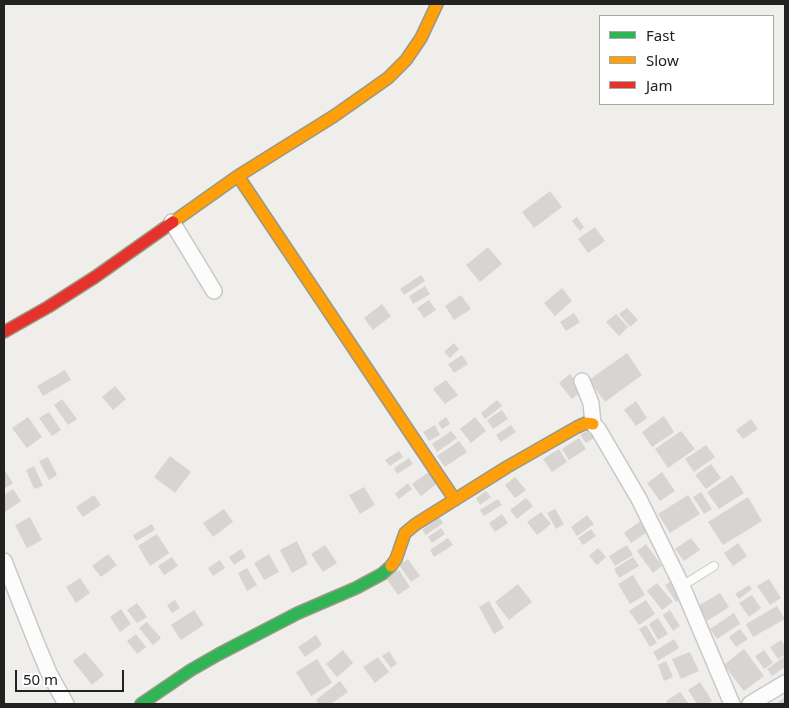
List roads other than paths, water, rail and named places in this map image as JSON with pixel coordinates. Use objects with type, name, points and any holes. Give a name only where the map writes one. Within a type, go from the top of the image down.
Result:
[{"type":"street","points":[[4,332],[48,307],[175,227],[238,176],[356,102],[388,78],[406,60],[420,38],[437,4]]},
{"type":"street","points":[[238,176],[455,500]]},
{"type":"street","points":[[175,227],[214,291]]},
{"type":"street","points":[[582,381],[591,403],[593,424]]},
{"type":"street","points":[[141,704],[191,670],[219,654],[298,613],[356,588],[382,574],[388,570],[396,559],[402,540],[410,528],[507,467],[586,423],[593,424],[598,429],[639,499],[682,586],[732,704]]},
{"type":"street","points":[[4,561],[49,673],[66,704]]},
{"type":"street","points":[[750,704],[785,682]]},
{"type":"lane","points":[[682,586],[714,566]]}]
